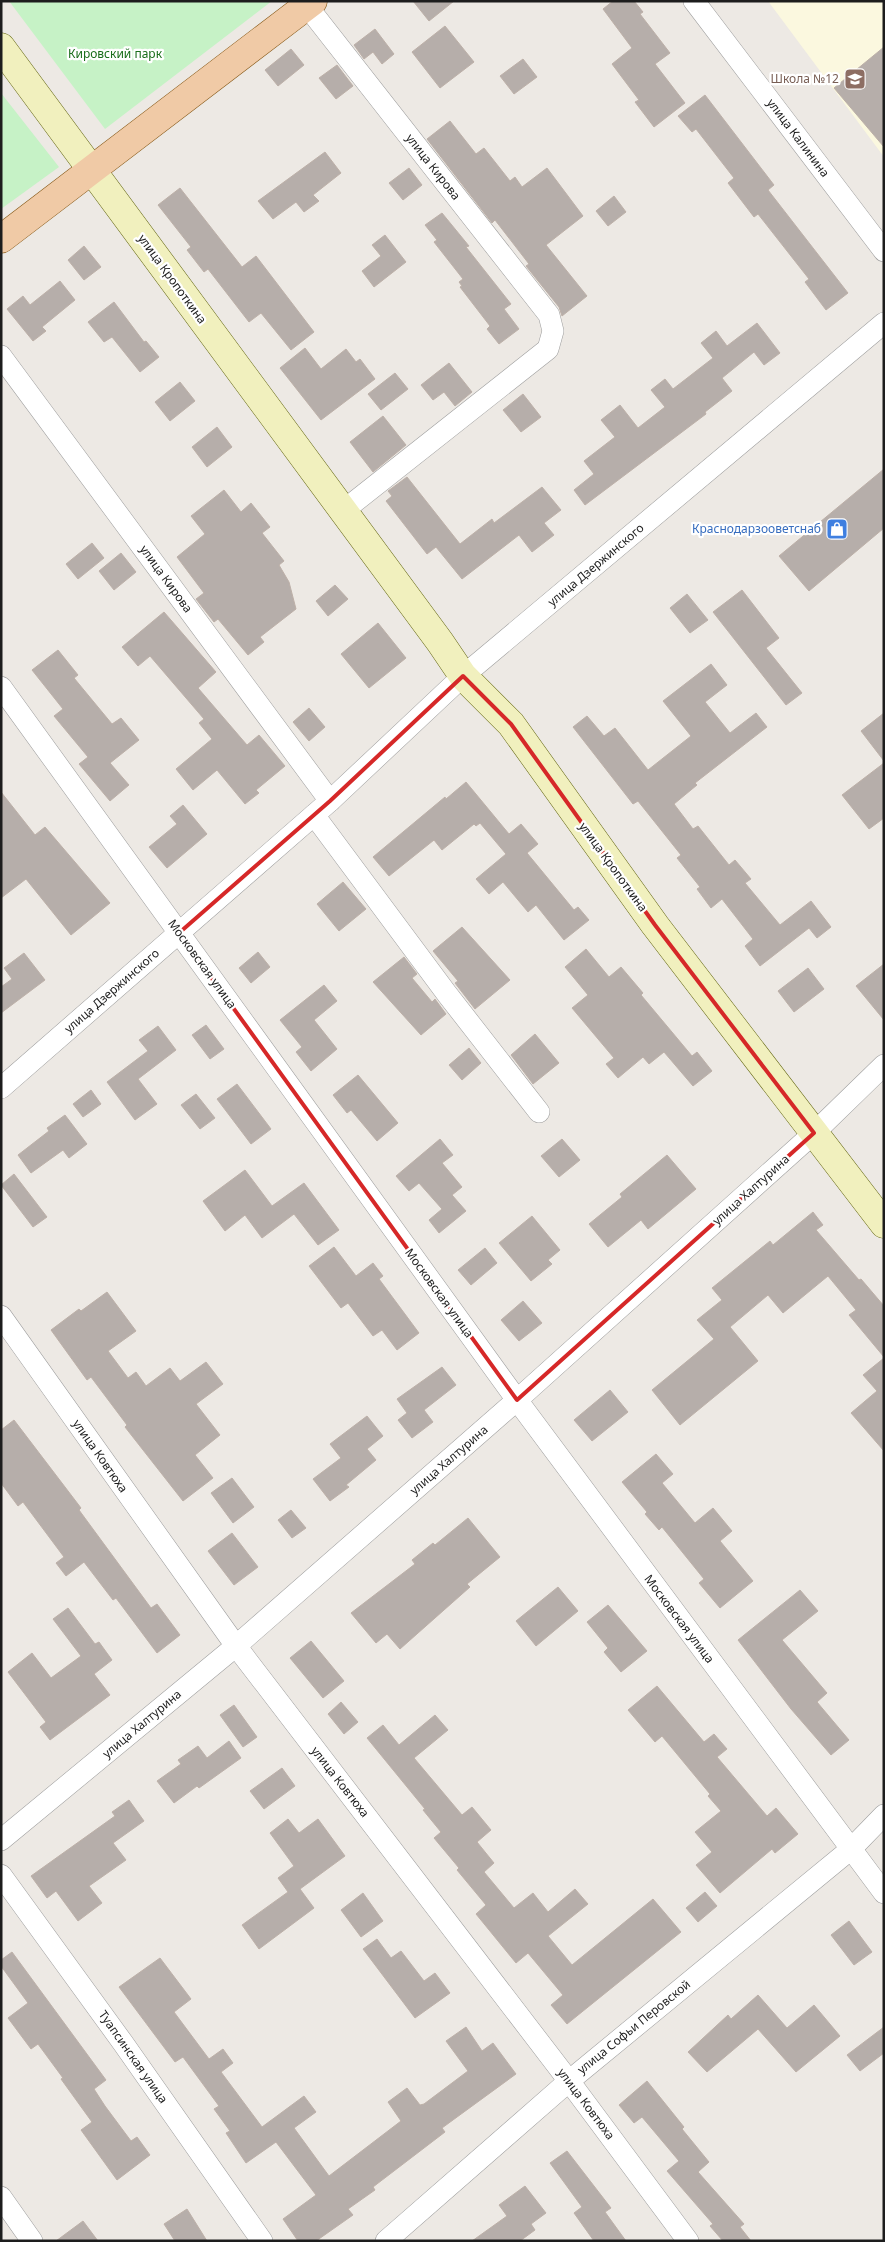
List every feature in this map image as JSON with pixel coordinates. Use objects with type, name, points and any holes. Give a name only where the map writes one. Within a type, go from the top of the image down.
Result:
[{"type":"main road","name":"улица Кирова","points":[[1,239],[310,3]]},
{"type":"main road","name":"улица Кропоткина","points":[[1,47],[440,642],[463,676],[511,724],[655,925],[884,1224]]},
{"type":"street","name":"улица Калинина","points":[[694,1],[884,251]]},
{"type":"street","name":"улица Кирова","points":[[310,3],[549,315],[553,331],[548,349],[343,511]]},
{"type":"street","name":"улица Дзержинского","points":[[1,1088],[330,801],[463,676],[884,323]]},
{"type":"street","name":"улица Кирова","points":[[1,356],[330,801]]},
{"type":"street","name":"Московская улица","points":[[1,687],[516,1400],[884,1893]]},
{"type":"street","points":[[314,815],[447,994],[539,1112]]},
{"type":"street","name":"улица Халтурина","points":[[1,1840],[236,1646],[516,1400],[814,1133],[884,1065]]},
{"type":"street","name":"улица Ковтюха","points":[[1,1316],[236,1646],[569,2081],[688,2241]]},
{"type":"street","name":"улица Софьи Перовской","points":[[386,2241],[569,2081],[851,1849],[884,1815]]},
{"type":"street","name":"Туапсинская улица","points":[[1,1875],[123,2043],[262,2241]]},
{"type":"street","points":[[1,2197],[32,2241]]},
{"type":"highlighted area","points":[[463,676],[511,724],[655,925],[814,1133],[517,1400],[179,933],[330,801]]},
{"type":"shaded area","name":"Школа №12","points":[[768,1],[884,1],[884,157]]},
{"type":"green space","name":"Кировский парк","points":[[9,1],[272,1],[105,129]]},
{"type":"green space","points":[[1,93],[59,167],[1,209]]},
{"type":"building","points":[[413,1],[454,1],[429,21]]},
{"type":"building","points":[[613,1],[634,1],[643,12],[640,14],[670,53],[655,64],[685,103],[654,127],[635,102],[639,100],[612,64],[632,48],[603,9]]},
{"type":"building","points":[[445,26],[474,62],[440,88],[412,52]]},
{"type":"building","points":[[375,29],[394,54],[382,64],[373,52],[364,59],[354,45]]},
{"type":"building","points":[[884,47],[884,147],[834,88]]},
{"type":"building","points":[[291,49],[304,65],[278,86],[265,70]]},
{"type":"building","points":[[523,59],[537,77],[514,94],[500,76]]},
{"type":"building","points":[[337,65],[353,86],[336,99],[319,78]]},
{"type":"building","points":[[705,95],[774,185],[768,190],[848,293],[826,310],[805,282],[809,279],[758,214],[754,217],[728,183],[734,178],[696,129],[692,132],[678,116]]},
{"type":"building","points":[[450,121],[476,154],[484,148],[510,181],[515,177],[522,187],[547,168],[583,216],[546,245],[587,296],[562,316],[559,307],[526,266],[529,264],[495,220],[492,223],[427,139]]},
{"type":"building","points":[[325,152],[341,173],[313,195],[319,201],[304,212],[296,202],[273,219],[258,201]]},
{"type":"building","points":[[409,168],[422,185],[403,200],[389,183]]},
{"type":"building","points":[[180,188],[242,267],[256,256],[314,332],[291,350],[261,313],[249,322],[208,269],[204,272],[187,250],[191,247],[158,205]]},
{"type":"building","points":[[614,196],[626,212],[608,226],[596,211]]},
{"type":"building","points":[[442,213],[469,246],[466,247],[511,304],[504,309],[519,329],[499,344],[487,329],[490,326],[460,287],[462,286],[459,282],[463,279],[434,242],[437,240],[425,225]]},
{"type":"building","points":[[385,235],[406,262],[374,287],[362,271],[381,256],[372,245]]},
{"type":"building","points":[[84,246],[101,267],[84,280],[68,260]]},
{"type":"building","points":[[60,281],[75,300],[42,327],[46,331],[33,341],[7,309],[23,296],[30,305]]},
{"type":"building","points":[[114,302],[144,342],[146,341],[159,357],[140,372],[112,337],[104,342],[88,322]]},
{"type":"building","points":[[757,323],[780,353],[764,365],[754,352],[722,378],[732,391],[705,412],[706,414],[585,505],[574,490],[594,474],[584,461],[615,437],[601,420],[620,405],[638,428],[665,407],[651,390],[665,379],[673,389],[713,358],[701,343],[716,331],[727,346]]},
{"type":"building","points":[[305,348],[321,369],[346,349],[356,362],[360,359],[375,379],[321,420],[280,368]]},
{"type":"building","points":[[449,363],[472,392],[455,406],[444,392],[433,400],[421,385]]},
{"type":"building","points":[[395,373],[408,389],[381,410],[368,394]]},
{"type":"building","points":[[180,382],[195,401],[170,421],[155,402]]},
{"type":"building","points":[[523,394],[541,417],[521,432],[503,410]]},
{"type":"building","points":[[383,416],[406,445],[373,472],[350,442]]},
{"type":"building","points":[[217,427],[232,447],[207,467],[192,447]]},
{"type":"building","points":[[884,469],[884,528],[809,591],[779,556]]},
{"type":"building","points":[[407,477],[460,544],[492,519],[494,523],[542,487],[561,510],[544,523],[554,535],[532,552],[519,535],[462,579],[436,547],[427,554],[386,501],[392,496],[388,491]]},
{"type":"building","points":[[224,490],[241,512],[251,503],[270,527],[262,533],[284,561],[279,565],[289,582],[296,609],[260,637],[264,642],[248,655],[218,619],[214,622],[196,599],[204,593],[177,557],[205,534],[191,516]]},
{"type":"building","points":[[92,543],[104,558],[78,579],[66,564]]},
{"type":"building","points":[[121,553],[136,572],[114,590],[99,571]]},
{"type":"building","points":[[335,585],[348,599],[328,616],[316,601]]},
{"type":"building","points":[[742,590],[779,638],[766,648],[802,693],[786,705],[713,612]]},
{"type":"building","points":[[687,594],[708,620],[690,633],[670,608]]},
{"type":"building","points":[[164,612],[216,672],[198,688],[247,745],[259,735],[285,766],[256,790],[259,793],[245,804],[217,770],[193,790],[176,769],[212,739],[199,723],[204,719],[150,656],[138,666],[122,647]]},
{"type":"building","points":[[378,623],[406,658],[369,688],[341,654]]},
{"type":"building","points":[[58,650],[78,675],[74,678],[112,724],[121,718],[139,740],[110,763],[129,785],[110,801],[79,764],[88,757],[54,716],[63,709],[32,670]]},
{"type":"building","points":[[711,664],[727,685],[705,702],[730,733],[756,713],[767,727],[695,783],[697,785],[674,804],[693,829],[698,826],[729,865],[735,860],[751,879],[745,883],[780,925],[811,901],[831,927],[817,938],[809,928],[760,966],[745,946],[753,939],[722,899],[711,908],[697,889],[700,887],[677,858],[681,855],[638,801],[633,804],[573,727],[587,716],[604,736],[615,728],[648,770],[691,736],[663,701]]},
{"type":"building","points":[[309,708],[325,727],[309,741],[293,722]]},
{"type":"building","points":[[884,713],[884,761],[861,731]]},
{"type":"building","points":[[884,763],[884,818],[869,829],[842,795]]},
{"type":"building","points":[[466,782],[509,834],[521,824],[538,844],[527,853],[574,910],[578,907],[589,920],[564,940],[536,905],[528,912],[503,882],[489,894],[476,879],[506,854],[480,823],[476,826],[474,824],[442,850],[434,840],[389,876],[373,857],[445,797],[446,799]]},
{"type":"building","points":[[1,792],[35,835],[45,827],[110,903],[71,935],[26,879],[1,898]]},
{"type":"building","points":[[183,805],[207,834],[167,868],[149,847],[177,824],[170,816]]},
{"type":"building","points":[[343,882],[366,909],[339,931],[317,904]]},
{"type":"building","points":[[462,927],[510,980],[475,1009],[455,983],[458,981],[433,951]]},
{"type":"building","points":[[586,949],[609,977],[621,967],[643,993],[641,995],[692,1056],[697,1052],[712,1071],[693,1086],[664,1052],[649,1064],[643,1057],[618,1078],[606,1064],[614,1058],[572,1008],[588,995],[565,967]]},
{"type":"building","points":[[258,952],[270,967],[251,983],[239,968]]},
{"type":"building","points":[[24,953],[45,980],[1,1013],[1,987],[12,979],[4,968]]},
{"type":"building","points":[[404,957],[417,974],[412,978],[432,1002],[435,999],[446,1014],[421,1035],[373,982]]},
{"type":"building","points":[[884,964],[884,1020],[856,986]]},
{"type":"building","points":[[808,968],[824,989],[794,1012],[778,991]]},
{"type":"building","points":[[324,985],[337,1001],[314,1020],[337,1049],[311,1071],[296,1052],[302,1047],[280,1020]]},
{"type":"building","points":[[206,1025],[224,1049],[210,1059],[192,1035]]},
{"type":"building","points":[[158,1026],[176,1050],[138,1079],[157,1104],[135,1120],[107,1082],[148,1051],[139,1040]]},
{"type":"building","points":[[535,1034],[559,1063],[533,1084],[511,1055]]},
{"type":"building","points":[[469,1048],[481,1063],[462,1080],[449,1065]]},
{"type":"building","points":[[358,1075],[398,1123],[377,1141],[351,1110],[347,1113],[333,1095]]},
{"type":"building","points":[[237,1084],[271,1129],[251,1144],[217,1099]]},
{"type":"building","points":[[91,1090],[101,1104],[83,1117],[73,1104]]},
{"type":"building","points":[[196,1094],[215,1118],[200,1129],[181,1105]]},
{"type":"building","points":[[65,1115],[87,1144],[69,1158],[63,1150],[31,1173],[18,1155],[49,1131],[47,1128]]},
{"type":"building","points":[[440,1139],[453,1155],[442,1163],[462,1187],[452,1195],[466,1211],[439,1233],[429,1220],[442,1209],[419,1183],[409,1191],[396,1176]]},
{"type":"building","points":[[562,1139],[580,1160],[559,1177],[541,1156]]},
{"type":"building","points":[[667,1155],[696,1189],[648,1229],[641,1220],[608,1247],[589,1224],[622,1197],[620,1194]]},
{"type":"building","points":[[245,1170],[272,1206],[304,1183],[339,1230],[318,1245],[294,1214],[262,1238],[245,1215],[225,1231],[203,1201]]},
{"type":"building","points":[[14,1174],[47,1217],[33,1227],[1,1185]]},
{"type":"building","points":[[813,1212],[823,1225],[816,1230],[884,1306],[884,1357],[849,1315],[856,1310],[828,1276],[783,1313],[768,1295],[730,1327],[758,1361],[680,1425],[652,1390],[714,1339],[697,1320],[722,1300],[712,1288],[770,1241],[773,1245]]},
{"type":"building","points":[[532,1216],[560,1250],[548,1260],[552,1264],[531,1281],[499,1243]]},
{"type":"building","points":[[334,1247],[356,1276],[373,1263],[383,1276],[379,1279],[419,1333],[397,1350],[382,1330],[373,1336],[348,1303],[341,1308],[309,1266]]},
{"type":"building","points":[[485,1248],[497,1263],[471,1285],[458,1270]]},
{"type":"building","points":[[107,1292],[136,1331],[108,1351],[128,1378],[136,1372],[146,1386],[170,1368],[180,1381],[206,1362],[223,1384],[196,1404],[220,1435],[195,1455],[213,1478],[183,1501],[125,1427],[127,1425],[91,1377],[87,1380],[51,1330],[79,1309],[81,1311]]},
{"type":"building","points":[[523,1301],[542,1323],[519,1341],[501,1320]]},
{"type":"building","points":[[884,1358],[884,1451],[851,1413],[877,1391],[863,1375]]},
{"type":"building","points":[[442,1367],[456,1385],[424,1410],[433,1422],[412,1438],[398,1420],[407,1413],[397,1399]]},
{"type":"building","points":[[610,1390],[628,1412],[592,1441],[574,1420]]},
{"type":"building","points":[[367,1416],[383,1436],[367,1449],[376,1460],[346,1485],[349,1487],[330,1501],[313,1479],[341,1458],[330,1444]]},
{"type":"building","points":[[14,1420],[81,1508],[79,1510],[151,1608],[157,1604],[180,1635],[157,1653],[116,1598],[113,1600],[84,1562],[66,1576],[56,1563],[64,1557],[23,1502],[18,1506],[1,1483],[1,1430]]},
{"type":"building","points":[[656,1454],[673,1474],[662,1483],[695,1523],[713,1508],[732,1531],[720,1541],[753,1581],[720,1608],[699,1583],[704,1579],[662,1527],[659,1530],[645,1514],[647,1512],[622,1482]]},
{"type":"building","points":[[232,1478],[254,1507],[233,1523],[211,1493]]},
{"type":"building","points":[[291,1510],[306,1528],[292,1538],[278,1520]]},
{"type":"building","points":[[468,1518],[500,1557],[467,1584],[470,1587],[400,1649],[387,1634],[376,1643],[351,1613],[415,1564],[412,1560],[433,1543],[435,1545]]},
{"type":"building","points":[[232,1533],[258,1567],[234,1585],[208,1551]]},
{"type":"building","points":[[558,1587],[578,1611],[536,1646],[516,1621]]},
{"type":"building","points":[[800,1590],[818,1611],[782,1640],[827,1693],[817,1702],[849,1740],[831,1755],[791,1709],[738,1640]]},
{"type":"building","points":[[608,1605],[647,1651],[621,1672],[604,1652],[608,1648],[587,1622]]},
{"type":"building","points":[[68,1608],[95,1644],[99,1642],[112,1660],[94,1674],[110,1695],[50,1740],[40,1727],[46,1722],[8,1672],[32,1653],[51,1678],[81,1656],[53,1619]]},
{"type":"building","points":[[311,1641],[344,1681],[323,1698],[290,1658]]},
{"type":"building","points":[[657,1686],[704,1742],[714,1734],[727,1749],[717,1757],[767,1816],[776,1808],[798,1834],[775,1853],[772,1849],[720,1893],[696,1865],[712,1852],[695,1832],[721,1811],[708,1796],[710,1794],[662,1736],[655,1742],[628,1710]]},
{"type":"building","points":[[341,1702],[358,1722],[344,1734],[328,1714]]},
{"type":"building","points":[[234,1705],[257,1737],[243,1747],[220,1715]]},
{"type":"building","points":[[435,1715],[448,1730],[414,1758],[462,1815],[472,1807],[491,1830],[477,1842],[494,1863],[484,1872],[514,1908],[533,1893],[548,1912],[575,1889],[588,1904],[548,1936],[572,1965],[653,1899],[681,1932],[567,2024],[551,2005],[563,1995],[528,1953],[516,1963],[476,1914],[486,1905],[434,1838],[441,1832],[423,1810],[425,1809],[367,1738],[383,1725],[399,1745]]},
{"type":"building","points":[[229,1741],[241,1758],[174,1803],[157,1781],[181,1764],[178,1760],[198,1746],[207,1758]]},
{"type":"building","points":[[282,1768],[295,1786],[264,1809],[250,1791]]},
{"type":"building","points":[[129,1800],[144,1821],[113,1843],[126,1860],[89,1886],[102,1903],[78,1921],[56,1891],[47,1898],[31,1876],[115,1816],[112,1812]]},
{"type":"building","points":[[288,1819],[299,1833],[318,1819],[345,1856],[300,1889],[314,1908],[259,1949],[242,1925],[288,1892],[278,1878],[294,1866],[270,1833]]},
{"type":"building","points":[[705,1892],[717,1906],[698,1922],[686,1908]]},
{"type":"building","points":[[363,1893],[383,1921],[361,1937],[341,1910]]},
{"type":"building","points":[[849,1921],[872,1952],[854,1965],[831,1935]]},
{"type":"building","points":[[377,1939],[391,1958],[401,1951],[424,1981],[435,1973],[450,1993],[415,2018],[363,1949]]},
{"type":"building","points":[[12,1952],[106,2080],[94,2089],[105,2106],[131,2141],[137,2137],[150,2155],[117,2180],[81,2130],[92,2122],[61,2079],[63,2078],[38,2044],[31,2049],[8,2018],[28,2003],[1,1966],[1,1960]]},
{"type":"building","points":[[160,1958],[191,1999],[174,2012],[209,2059],[223,2049],[233,2063],[221,2072],[262,2127],[304,2096],[316,2112],[294,2128],[329,2176],[401,2121],[388,2102],[407,2088],[420,2105],[424,2104],[468,2071],[446,2041],[466,2027],[482,2051],[493,2043],[516,2074],[442,2128],[445,2132],[373,2187],[375,2190],[348,2209],[353,2215],[316,2241],[298,2241],[283,2219],[316,2195],[276,2142],[246,2163],[226,2133],[230,2131],[214,2109],[219,2106],[183,2057],[175,2062],[119,1987]]},
{"type":"building","points":[[758,1995],[787,2028],[814,2005],[840,2036],[796,2072],[758,2029],[707,2072],[688,2052],[728,2015],[731,2019]]},
{"type":"building","points":[[884,2027],[884,2053],[860,2071],[847,2055]]},
{"type":"building","points":[[647,2081],[709,2162],[698,2172],[744,2224],[740,2227],[751,2241],[723,2241],[710,2226],[713,2224],[667,2171],[679,2161],[642,2117],[634,2123],[619,2105]]},
{"type":"building","points":[[567,2151],[611,2208],[605,2212],[626,2241],[594,2241],[574,2213],[582,2207],[550,2163]]},
{"type":"building","points":[[525,2186],[546,2213],[531,2224],[535,2230],[520,2241],[472,2241],[507,2216],[499,2205]]},
{"type":"building","points":[[187,2209],[207,2241],[175,2241],[164,2224]]},
{"type":"building","points":[[83,2221],[98,2241],[56,2241]]},
{"type":"place","name":"Школа №12","points":[[855,79]]},
{"type":"place","name":"Краснодарзооветснаб","points":[[837,529]]}]
